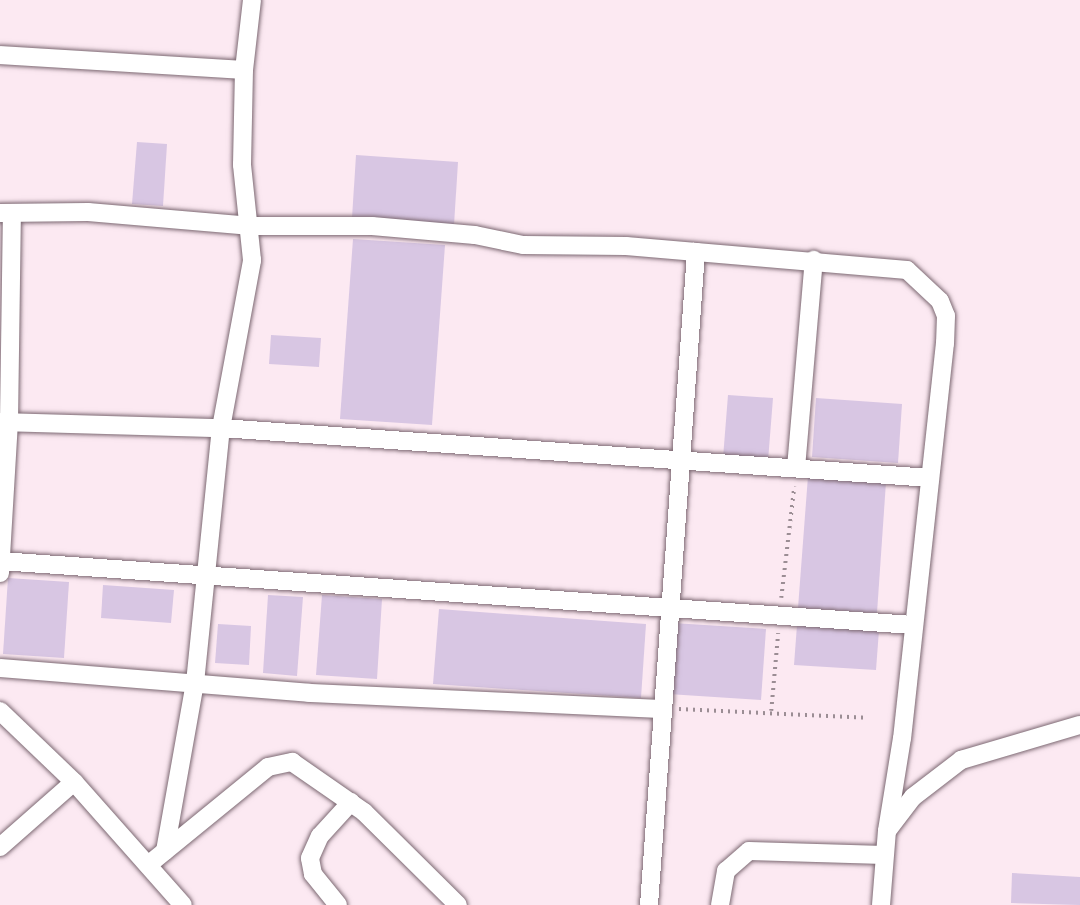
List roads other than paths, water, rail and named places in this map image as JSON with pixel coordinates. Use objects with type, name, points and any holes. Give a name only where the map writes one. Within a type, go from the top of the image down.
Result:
[{"type":"street","points":[[165,851],[195,683],[221,428],[246,303],[251,226],[243,182],[244,70],[252,0]]},
{"type":"street","points":[[0,55],[244,70]]},
{"type":"street","points":[[0,573],[6,213],[88,212],[251,226],[395,227],[523,245],[814,260],[907,270],[940,301],[946,316],[945,343],[914,625],[884,855],[881,905]]},
{"type":"street","points":[[649,905],[696,253]]},
{"type":"street","points":[[796,468],[814,260]]},
{"type":"street","points":[[4,422],[221,428],[930,478]]},
{"type":"street","points":[[0,561],[206,573],[293,583],[780,613],[914,625]]},
{"type":"street","points":[[0,668],[309,693],[663,709]]},
{"type":"street","points":[[0,711],[74,782],[183,905]]},
{"type":"street","points":[[887,831],[914,797],[961,760],[1080,725]]},
{"type":"street","points":[[148,865],[268,767],[282,761],[306,770],[351,802],[458,905]]},
{"type":"street","points":[[0,847],[74,782]]},
{"type":"street","points":[[338,905],[313,874],[310,858],[320,836],[351,802]]},
{"type":"street","points":[[720,905],[726,871],[749,851],[884,855]]}]
